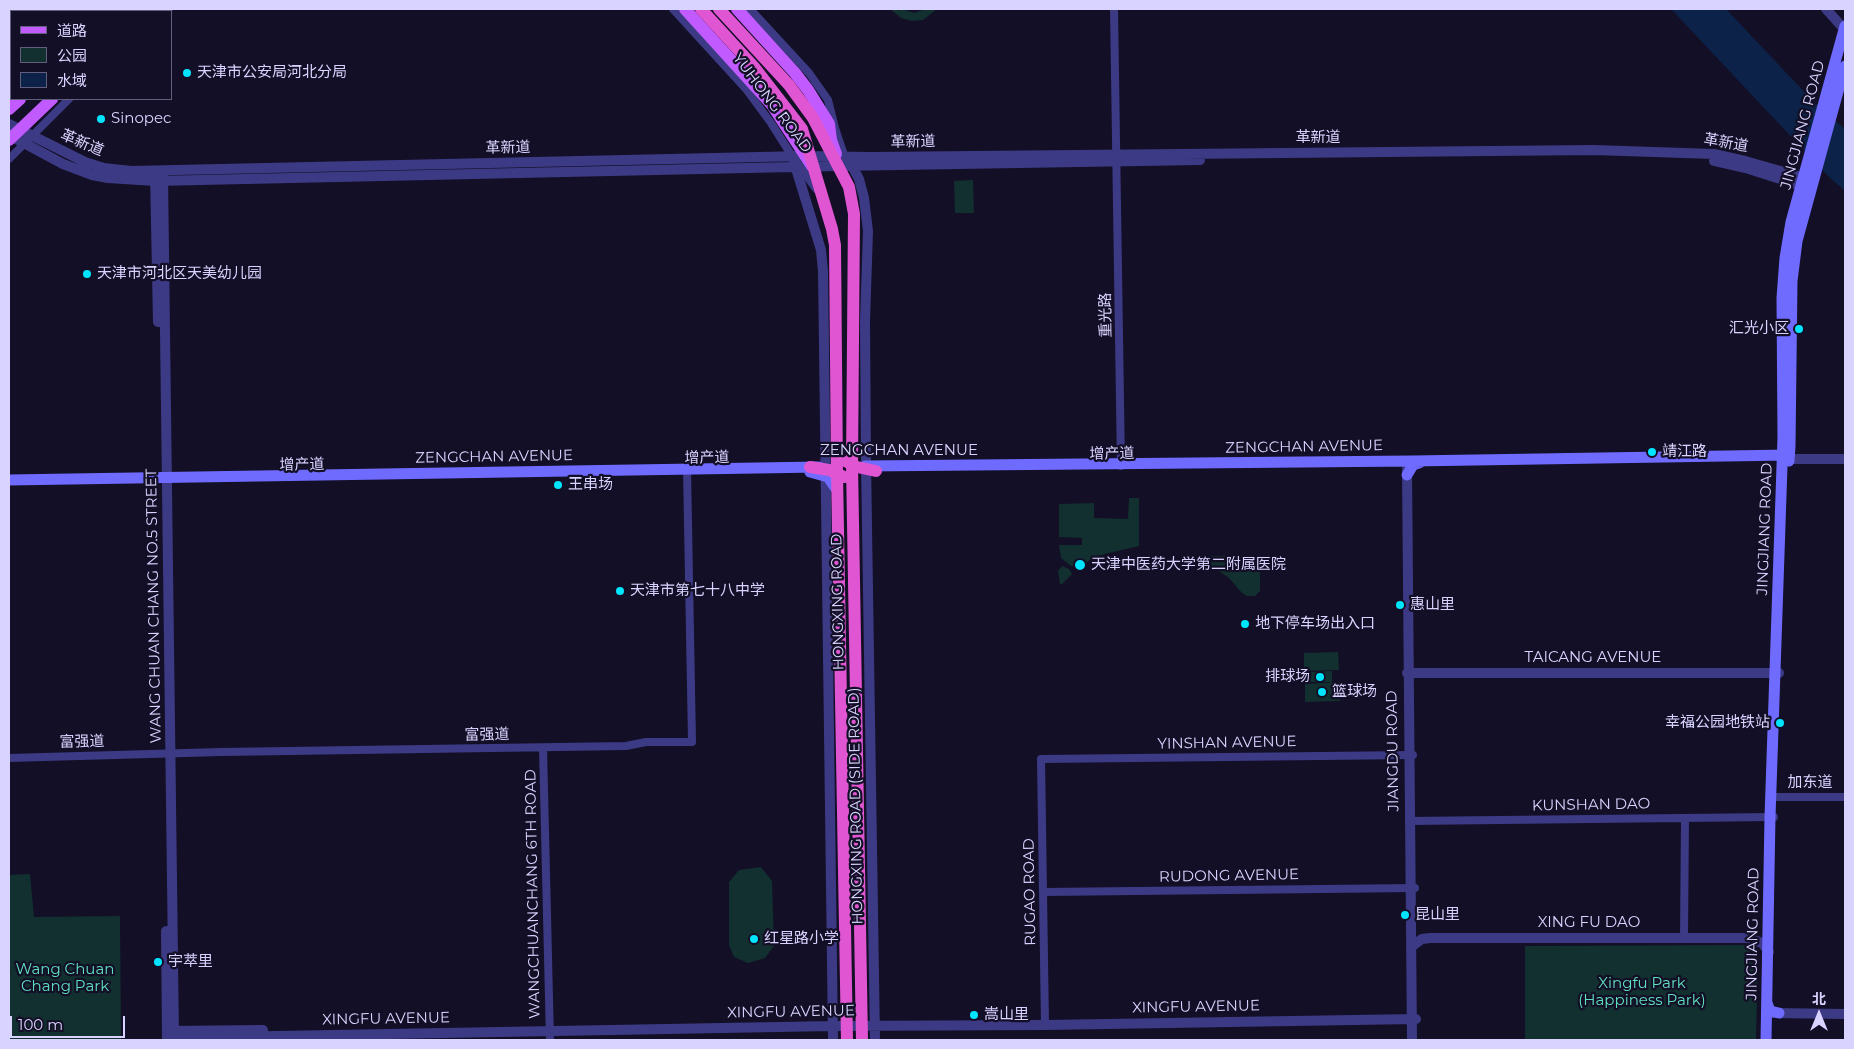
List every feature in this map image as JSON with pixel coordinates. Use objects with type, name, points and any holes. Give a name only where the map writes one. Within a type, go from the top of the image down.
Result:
[{"type":"highway","name":"YUHONG ROAD","points":[[701,9],[750,71],[802,129],[802,161]]},
{"type":"highway","name":"YUHONG ROAD","points":[[719,9],[770,54],[789,85],[842,161]]},
{"type":"highway","points":[[802,161],[822,196],[832,229],[835,252],[837,442],[844,458],[858,478],[852,490]]},
{"type":"highway","name":"HONGXING ROAD","points":[[842,161],[854,214],[851,470],[837,490],[847,1040]]},
{"type":"highway","points":[[810,469],[851,470]]},
{"type":"highway","points":[[851,470],[852,490]]},
{"type":"highway","name":"HONGXING ROAD","points":[[852,490],[868,1023],[862,1040]]},
{"type":"main road","points":[[685,9],[750,71]]},
{"type":"main road","points":[[737,9],[770,54]]},
{"type":"main road","name":"JINGJIANG ROAD","points":[[1769,953],[1772,817],[1775,797],[1779,461],[1786,437],[1792,281],[1797,241],[1824,104],[1842,48],[1845,27]]},
{"type":"main road","name":"JINGJIANG ROAD","points":[[1809,177],[1832,112],[1845,66]]},
{"type":"main road","points":[[9,109],[19,100]]},
{"type":"main road","points":[[11,133],[51,100]]},
{"type":"main road","points":[[1779,461],[1777,450],[1786,437]]},
{"type":"main road","name":"ZENGCHAN AVENUE","points":[[1121,466],[1410,467],[1427,463],[1779,461]]},
{"type":"main road","name":"增产道","points":[[851,470],[1121,466]]},
{"type":"main road","name":"ZENGCHAN AVENUE","points":[[687,471],[810,469]]},
{"type":"main road","name":"增产道","points":[[9,485],[164,480],[687,471]]},
{"type":"main road","points":[[9,480],[164,480]]},
{"type":"main road","name":"JINGJIANG ROAD","points":[[1768,1040],[1771,1010],[1768,928],[1777,673]]},
{"type":"street","name":"YUHONG ROAD","points":[[673,9],[746,90],[802,161]]},
{"type":"street","points":[[750,9],[819,86],[828,100],[842,161]]},
{"type":"street","name":"重光路","points":[[1114,9],[1121,466]]},
{"type":"street","points":[[1826,9],[1845,27]]},
{"type":"street","points":[[1832,9],[1845,27]]},
{"type":"street","points":[[9,159],[68,100]]},
{"type":"street","name":"革新道","points":[[11,133],[28,140],[63,164],[92,175],[121,179],[159,176],[802,161],[1594,150],[1699,152],[1809,177]]},
{"type":"street","name":"HONGXING ROAD (SIDE ROAD)","points":[[802,161],[822,261],[851,470],[868,1023],[875,1040]]},
{"type":"street","name":"HONGXING ROAD (SIDE ROAD)","points":[[833,1040],[851,470],[865,321],[868,230],[864,198],[859,179],[842,161]]},
{"type":"street","name":"WANG CHUAN CHANG NO.5 STREET","points":[[159,176],[171,1036]]},
{"type":"street","points":[[1779,461],[1845,455]]},
{"type":"street","points":[[1779,461],[1845,459]]},
{"type":"street","name":"JIANGDU ROAD","points":[[1410,467],[1410,673],[1414,1004],[1410,1017],[1412,1040]]},
{"type":"street","name":"富强道","points":[[9,758],[543,748],[626,746],[646,742],[692,742],[687,471]]},
{"type":"street","name":"TAICANG AVENUE","points":[[1410,673],[1777,673]]},
{"type":"street","name":"WANGCHUANCHANG 6TH ROAD","points":[[543,748],[550,1032]]},
{"type":"street","name":"YINSHAN AVENUE","points":[[1041,759],[1411,755]]},
{"type":"street","name":"RUGAO ROAD","points":[[1041,759],[1045,1022]]},
{"type":"street","name":"加东道","points":[[1775,797],[1845,797]]},
{"type":"street","name":"KUNSHAN DAO","points":[[1412,821],[1772,817]]},
{"type":"street","points":[[1684,938],[1685,818]]},
{"type":"street","name":"JIANGDU ROAD","points":[[1413,888],[1416,927],[1413,944]]},
{"type":"street","name":"RUDONG AVENUE","points":[[1044,892],[1413,888]]},
{"type":"street","points":[[1416,927],[1422,934],[1430,938]]},
{"type":"street","name":"XING FU DAO","points":[[1413,944],[1430,938],[1749,938],[1761,934],[1768,928]]},
{"type":"street","points":[[1749,938],[1762,943],[1769,953]]},
{"type":"street","points":[[1771,1010],[1845,1012]]},
{"type":"street","name":"JIANGDU ROAD","points":[[1410,1017],[1416,1040]]},
{"type":"street","name":"XINGFU AVENUE","points":[[171,1036],[550,1032],[833,1023],[1410,1017]]},
{"type":"green space","points":[[890,9],[902,9],[914,13],[926,9],[937,9],[923,20],[912,21],[901,18]]},
{"type":"green space","points":[[973,180],[974,213],[955,213],[954,181]]},
{"type":"green space","points":[[1129,498],[1139,498],[1139,546],[1105,554],[1090,560],[1080,568],[1071,566],[1061,558],[1059,545],[1082,545],[1082,538],[1059,537],[1059,504],[1094,503],[1094,518],[1128,519]]},
{"type":"green space","points":[[1254,555],[1260,560],[1260,591],[1255,596],[1247,596],[1242,593],[1229,578],[1209,564],[1206,558],[1210,556]]},
{"type":"green space","points":[[1062,566],[1069,569],[1072,574],[1060,584],[1058,571]]},
{"type":"green space","name":"篮球场","points":[[1338,652],[1339,670],[1304,671],[1304,653]]},
{"type":"green space","name":"排球场","points":[[1332,671],[1332,682],[1309,682],[1309,672]]},
{"type":"green space","name":"篮球场","points":[[1339,682],[1340,701],[1305,702],[1305,684]]},
{"type":"green space","points":[[761,867],[772,881],[774,946],[765,958],[748,963],[734,957],[729,945],[729,882],[739,870]]},
{"type":"green space","name":"Wang Chuan Chang Park","points":[[30,874],[34,917],[120,916],[121,1040],[9,1040],[9,875]]},
{"type":"green space","name":"Xingfu Park (Happiness Park)","points":[[1750,945],[1758,953],[1756,1040],[1525,1040],[1525,946]]},
{"type":"water","points":[[1671,9],[1726,9],[1813,101],[1845,129],[1845,191],[1829,177]]},
{"type":"place","name":"天津市公安局河北分局","points":[[187,73]]},
{"type":"place","name":"Sinopec","points":[[101,119]]},
{"type":"place","name":"天津市河北区天美幼儿园","points":[[87,274]]},
{"type":"place","name":"汇光小区","points":[[1799,329]]},
{"type":"place","name":"靖江路","points":[[1652,452]]},
{"type":"place","name":"王串场","points":[[558,485]]},
{"type":"place","name":"天津中医药大学第二附属医院","points":[[1080,565]]},
{"type":"place","name":"天津市第七十八中学","points":[[620,591]]},
{"type":"place","name":"惠山里","points":[[1400,605]]},
{"type":"place","name":"地下停车场出入口","points":[[1245,624]]},
{"type":"place","name":"排球场","points":[[1320,677]]},
{"type":"place","name":"篮球场","points":[[1322,692]]},
{"type":"place","name":"幸福公园地铁站","points":[[1780,723]]},
{"type":"place","name":"昆山里","points":[[1405,915]]},
{"type":"place","name":"红星路小学","points":[[754,939]]},
{"type":"place","name":"宇萃里","points":[[158,962]]},
{"type":"place","name":"嵩山里","points":[[974,1015]]}]
